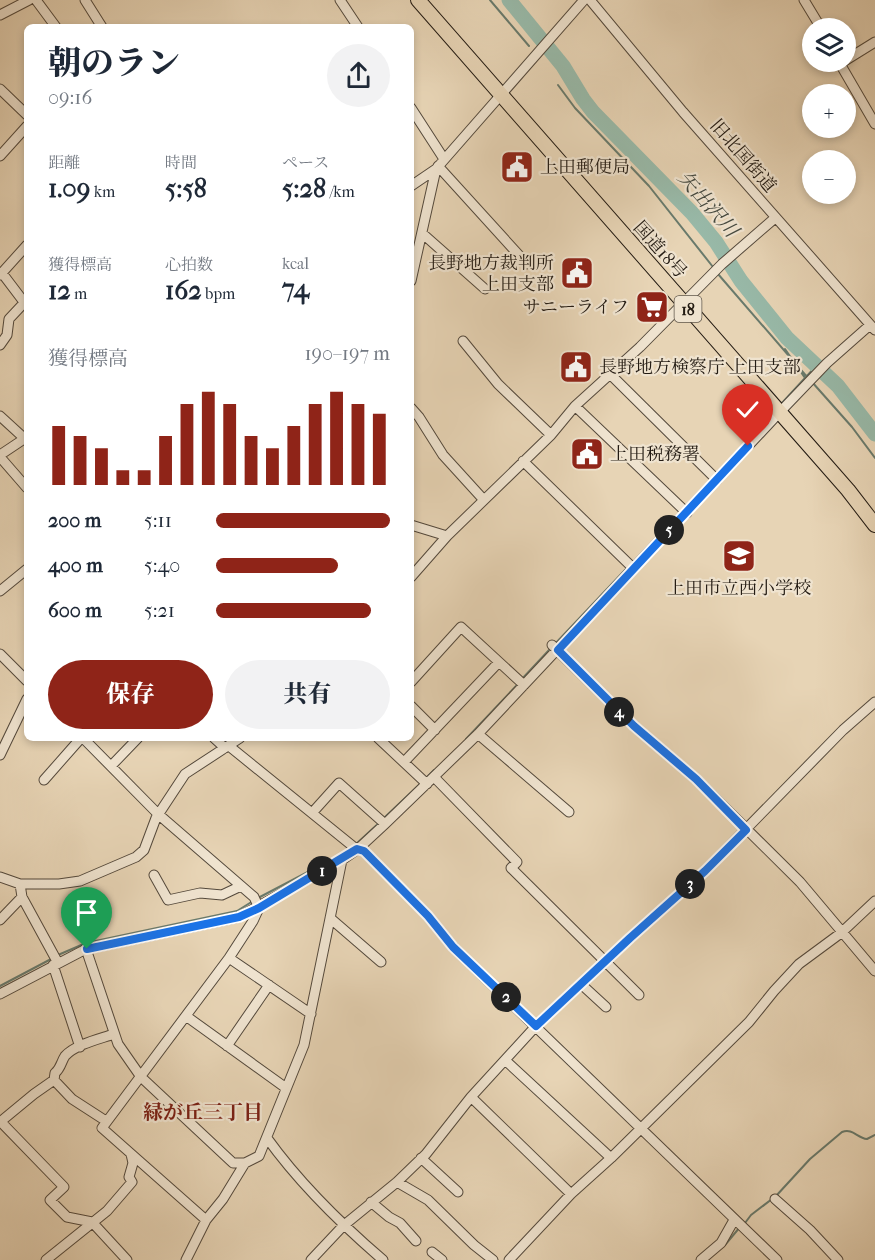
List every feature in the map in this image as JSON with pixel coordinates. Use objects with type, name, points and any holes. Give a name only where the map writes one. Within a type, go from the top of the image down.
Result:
[{"type":"highway","name":"国道18号","points":[[418,0],[848,490],[875,525]]},
{"type":"street","points":[[0,15],[28,0]]},
{"type":"street","points":[[36,0],[54,24]]},
{"type":"street","points":[[85,0],[100,24]]},
{"type":"street","points":[[340,0],[356,24]]},
{"type":"street","points":[[414,184],[440,165],[584,0]]},
{"type":"street","name":"旧北国街道","points":[[590,0],[775,218],[873,327]]},
{"type":"street","points":[[804,0],[814,18]]},
{"type":"street","points":[[856,54],[875,42]]},
{"type":"street","points":[[848,72],[875,124]]},
{"type":"street","points":[[0,88],[24,112]]},
{"type":"street","points":[[414,114],[440,165],[527,264]]},
{"type":"street","points":[[0,156],[24,129]]},
{"type":"street","points":[[414,269],[440,165]]},
{"type":"street","points":[[414,574],[447,536],[551,435],[575,406],[640,347],[722,264],[775,218]]},
{"type":"street","points":[[423,234],[485,289]]},
{"type":"street","points":[[24,248],[1,274],[24,302]]},
{"type":"street","points":[[0,345],[7,335],[9,319],[24,306]]},
{"type":"street","points":[[0,994],[55,960],[91,945],[239,917],[259,908],[357,849],[478,734],[525,684],[555,647],[687,513],[827,363],[873,327]]},
{"type":"street","points":[[462,341],[498,384],[551,435]]},
{"type":"street","points":[[610,374],[717,480]]},
{"type":"street","points":[[575,406],[687,513]]},
{"type":"street","points":[[414,411],[443,455],[483,499]]},
{"type":"street","points":[[0,416],[24,436]]},
{"type":"street","points":[[24,439],[0,456],[24,484]]},
{"type":"street","points":[[523,461],[633,568]]},
{"type":"street","points":[[414,526],[447,536]]},
{"type":"street","points":[[0,591],[24,571]]},
{"type":"street","points":[[414,679],[461,627],[525,684]]},
{"type":"street","points":[[555,647],[634,726],[696,779],[800,882],[875,971]]},
{"type":"street","points":[[0,654],[24,678]]},
{"type":"street","points":[[404,762],[499,662]]},
{"type":"street","points":[[311,1260],[343,1226],[397,1182],[421,1158],[471,1097],[536,1026],[705,871],[843,730],[875,702]]},
{"type":"street","points":[[0,755],[24,705]]},
{"type":"street","points":[[414,709],[435,730]]},
{"type":"street","points":[[478,734],[569,812]]},
{"type":"street","points":[[44,780],[79,741]]},
{"type":"street","points":[[85,741],[159,814],[254,897],[259,908],[229,957],[102,1128],[206,1220]]},
{"type":"street","points":[[111,766],[135,741]]},
{"type":"street","points":[[218,741],[357,849],[364,851],[428,916],[453,947],[777,1260]]},
{"type":"street","points":[[0,877],[20,884],[59,884],[80,880],[136,857],[144,850],[159,814],[185,774],[236,741]]},
{"type":"street","points":[[381,741],[404,762],[430,781],[517,862],[511,868],[639,994]]},
{"type":"street","points":[[312,813],[339,783],[385,824]]},
{"type":"street","points":[[91,945],[114,1034],[118,1044],[141,1077],[233,1163],[245,1163],[258,1156],[267,1138],[304,1045],[342,860]]},
{"type":"street","points":[[154,875],[168,900],[200,893],[222,895],[241,885]]},
{"type":"street","points":[[20,884],[22,897],[55,960],[80,1047]]},
{"type":"street","points":[[0,920],[22,897]]},
{"type":"street","points":[[512,1259],[571,1194],[611,1158],[749,1022],[799,964],[841,933],[875,901]]},
{"type":"street","points":[[330,918],[381,962]]},
{"type":"street","points":[[229,957],[310,1014]]},
{"type":"street","points":[[581,984],[606,1007]]},
{"type":"street","points":[[227,1046],[269,985]]},
{"type":"street","points":[[186,1016],[286,1089]]},
{"type":"street","points":[[114,1034],[80,1047],[65,1056],[60,1069],[55,1073],[54,1080],[0,1121],[64,1187],[50,1200],[67,1217],[92,1222],[127,1260]]},
{"type":"street","points":[[505,1060],[611,1158]]},
{"type":"street","points":[[54,1080],[72,1099],[106,1120]]},
{"type":"street","points":[[471,1097],[571,1194]]},
{"type":"street","points":[[267,1138],[286,1165],[343,1226],[383,1260]]},
{"type":"street","points":[[46,1260],[107,1211],[132,1182],[129,1177],[134,1162],[131,1154]]},
{"type":"street","points":[[421,1158],[458,1192]]},
{"type":"street","points":[[186,1260],[206,1220],[223,1199],[245,1163]]},
{"type":"street","points":[[397,1182],[428,1200],[474,1245],[494,1260]]},
{"type":"street","points":[[775,1199],[810,1230],[838,1260]]},
{"type":"street","points":[[371,1202],[400,1223],[416,1240]]},
{"type":"street","points":[[701,1260],[721,1243],[734,1220]]},
{"type":"street","points":[[432,1252],[442,1260]]},
{"type":"waterway","points":[[490,0],[529,46]]},
{"type":"waterway","name":"矢出沢川","points":[[509,0],[563,66],[593,112],[692,213],[716,242],[741,281],[787,338],[838,386],[875,434]]},
{"type":"waterway","points":[[558,85],[575,108],[649,186],[713,267]]},
{"type":"waterway","points":[[718,274],[808,378]]},
{"type":"waterway","points":[[785,349],[805,378]]},
{"type":"waterway","points":[[782,403],[817,365]]},
{"type":"waterway","points":[[812,382],[852,427],[875,458]]},
{"type":"waterway","points":[[554,645],[626,569]]},
{"type":"waterway","points":[[521,680],[550,649]]},
{"type":"waterway","points":[[466,739],[518,684]]},
{"type":"waterway","points":[[425,779],[434,770]]},
{"type":"waterway","points":[[384,818],[421,783]]},
{"type":"waterway","points":[[355,845],[380,822]]},
{"type":"waterway","points":[[258,898],[346,852]]},
{"type":"waterway","points":[[58,955],[86,943],[237,911],[253,901]]},
{"type":"waterway","points":[[0,986],[53,958]]},
{"type":"waterway","points":[[776,1196],[810,1159],[842,1132],[849,1131],[867,1139],[875,1135]]},
{"type":"waterway","points":[[745,1223],[751,1215],[772,1199]]},
{"type":"waterway","points":[[725,1245],[740,1227]]},
{"type":"place","name":"上田郵便局","points":[[517,167]]},
{"type":"place","name":"長野地方裁判所 上田支部","points":[[577,273]]},
{"type":"place","name":"サニーライフ","points":[[652,307]]},
{"type":"place","name":"長野地方検察庁 上田支部","points":[[576,367]]},
{"type":"place","name":"上田税務署","points":[[587,454]]},
{"type":"place","name":"上田市立西小学校","points":[[739,556]]},
{"type":"district","name":"緑が丘三丁目","points":[[203,1112]]},
{"type":"route","points":[[87,949],[239,917],[259,908],[357,849],[364,851],[428,916],[447,941],[536,1026],[705,871],[746,830],[696,779],[634,726],[558,650],[748,446]]}]
